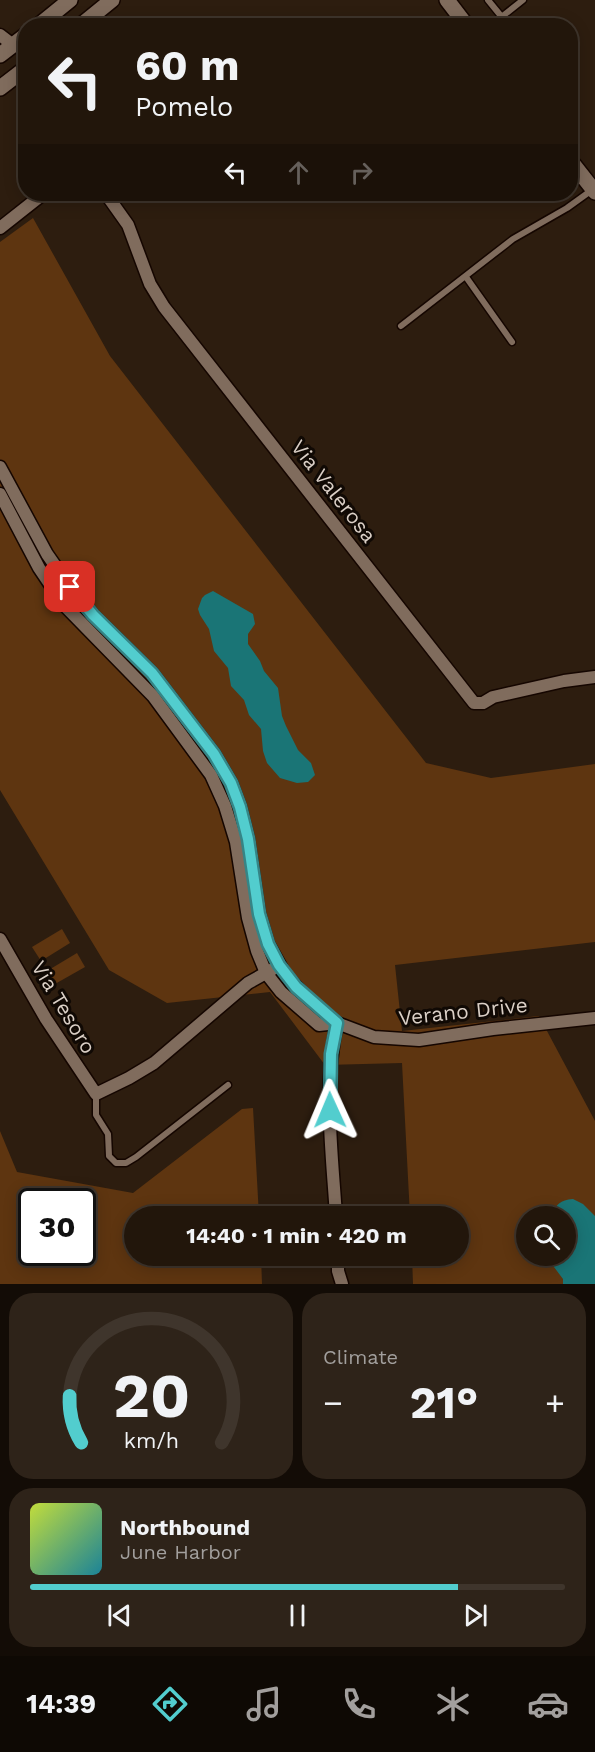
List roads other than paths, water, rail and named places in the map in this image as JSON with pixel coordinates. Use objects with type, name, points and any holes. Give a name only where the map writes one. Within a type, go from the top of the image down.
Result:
[{"type":"main road","points":[[48,18],[70,0]]},
{"type":"main road","points":[[90,18],[112,0]]},
{"type":"main road","points":[[447,0],[460,18]]},
{"type":"main road","points":[[0,55],[18,41]]},
{"type":"main road","points":[[0,88],[18,74]]},
{"type":"main road","points":[[578,170],[594,191]]},
{"type":"street","points":[[0,35],[18,40]]},
{"type":"street","points":[[0,228],[35,201]]},
{"type":"street","name":"Via Valerosa","points":[[111,201],[128,225],[150,284],[164,307],[474,703],[483,703],[493,697],[564,681],[595,677]]},
{"type":"street","points":[[0,467],[47,554],[70,587],[93,615],[152,673],[214,754],[231,783],[240,807],[248,839],[259,914],[268,944],[279,965],[296,987],[337,1023]]},
{"type":"street","points":[[0,494],[33,559],[64,605],[153,696],[211,775],[225,806],[236,843],[248,918],[266,973],[281,992],[318,1025],[337,1023]]},
{"type":"street","name":"Via Tesoro","points":[[0,939],[46,1018],[96,1094]]},
{"type":"street","points":[[96,1094],[153,1063],[248,983],[279,965]]},
{"type":"street","name":"Verano Drive","points":[[337,1023],[374,1037],[419,1040],[595,1017]]},
{"type":"street","points":[[335,1206],[329,1088],[337,1023]]},
{"type":"street","points":[[338,1266],[342,1284]]},
{"type":"lane","points":[[488,0],[501,16],[523,0]]},
{"type":"lane","points":[[401,326],[513,239],[594,191]]},
{"type":"lane","points":[[466,276],[512,342]]},
{"type":"lane","points":[[96,1094],[96,1116],[108,1134],[109,1156],[116,1163],[126,1163],[228,1085]]},
{"type":"water","points":[[213,591],[253,614],[255,624],[248,634],[248,644],[264,671],[278,688],[282,716],[286,726],[298,750],[311,763],[315,775],[308,782],[297,783],[280,778],[267,763],[263,751],[261,729],[249,715],[244,700],[231,686],[228,668],[214,651],[209,629],[198,609],[202,598]]},
{"type":"water","points":[[573,1199],[583,1204],[595,1216],[595,1284],[563,1284],[563,1279],[553,1266],[576,1266],[576,1206],[557,1206],[565,1200]]}]
